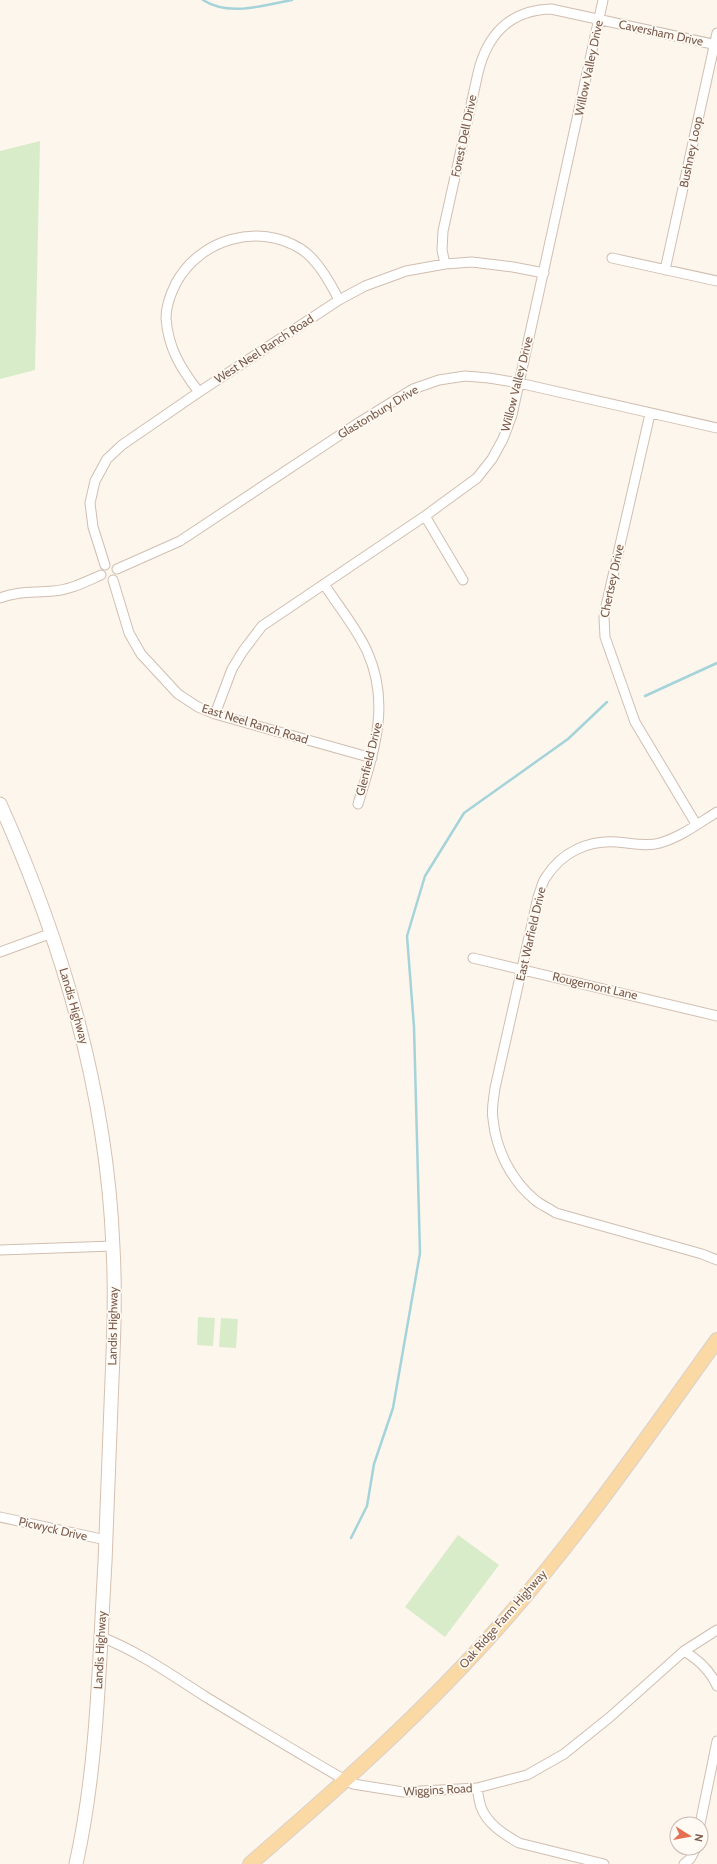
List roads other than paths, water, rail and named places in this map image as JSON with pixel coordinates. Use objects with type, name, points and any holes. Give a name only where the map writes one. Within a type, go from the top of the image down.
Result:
[{"type":"main road","name":"Landis Highway","points":[[0,804],[52,933],[77,1012],[92,1076],[108,1178],[113,1246],[115,1308],[101,1637],[93,1753],[84,1827],[76,1864]]},
{"type":"main road","name":"Oak Ridge Farm Highway","points":[[254,1863],[390,1739],[439,1691],[482,1645],[527,1594],[632,1459],[717,1340]]},
{"type":"street","name":"Willow Valley Drive","points":[[215,714],[232,669],[243,650],[262,626],[425,516],[477,478],[492,459],[503,439],[512,415],[604,0]]},
{"type":"street","name":"Caversham Drive","points":[[513,20],[533,10],[551,9],[716,45]]},
{"type":"street","name":"Forest Dell Drive","points":[[445,264],[442,250],[443,231],[482,56],[487,45],[495,34],[505,24],[513,20]]},
{"type":"street","name":"Bushney Loop","points":[[665,270],[716,45],[717,33]]},
{"type":"street","points":[[199,392],[182,370],[173,350],[170,343],[166,317],[172,292],[184,269],[202,253],[230,238],[259,236],[282,239],[302,250],[309,256],[330,283],[339,300]]},
{"type":"street","points":[[612,258],[717,281]]},
{"type":"street","name":"West Neel Ranch Road","points":[[105,565],[93,527],[90,503],[95,481],[106,459],[122,445],[199,392],[339,300],[365,286],[406,271],[445,264],[472,262],[544,273]]},
{"type":"street","name":"Glastonbury Drive","points":[[117,570],[180,541],[355,425],[413,389],[440,380],[465,376],[519,383],[717,428]]},
{"type":"street","name":"Chertsey Drive","points":[[650,414],[606,606],[604,628],[605,637],[635,722],[696,824]]},
{"type":"street","points":[[425,516],[463,580]]},
{"type":"street","points":[[111,564],[117,570],[117,575],[113,580],[107,581],[101,575],[101,569],[105,565],[111,564]]},
{"type":"street","points":[[0,598],[8,594],[55,591],[76,586],[101,575]]},
{"type":"street","name":"East Neel Ranch Road","points":[[113,580],[129,633],[141,654],[178,694],[215,714],[372,758]]},
{"type":"street","name":"Glenfield Drive","points":[[324,584],[360,639],[374,672],[379,693],[380,712],[378,728],[372,758],[358,804]]},
{"type":"street","name":"East Warfield Drive","points":[[717,812],[674,838],[659,843],[641,845],[616,842],[597,843],[575,850],[559,860],[545,878],[538,897],[495,1088],[492,1118],[497,1142],[505,1162],[519,1183],[535,1200],[556,1213],[702,1254],[717,1260]]},
{"type":"street","points":[[0,952],[52,933]]},
{"type":"street","name":"Rougemont Lane","points":[[473,958],[717,1016]]},
{"type":"street","points":[[0,1250],[113,1246]]},
{"type":"street","name":"Picwyck Drive","points":[[0,1517],[106,1540]]},
{"type":"street","name":"Wiggins Road","points":[[101,1637],[117,1643],[140,1656],[344,1780],[353,1784],[404,1792],[477,1788],[527,1775],[564,1754],[610,1717],[684,1652],[717,1630]]},
{"type":"street","points":[[684,1652],[697,1659],[712,1675],[717,1686]]},
{"type":"street","points":[[702,1816],[717,1740]]},
{"type":"street","points":[[477,1788],[481,1808],[492,1824],[507,1836],[519,1843],[604,1864]]},
{"type":"street","points":[[684,1864],[692,1856]]},
{"type":"waterway","points":[[203,0],[213,5],[235,9],[258,7],[292,0]]},
{"type":"waterway","points":[[645,696],[717,663]]},
{"type":"waterway","points":[[351,1538],[367,1506],[374,1464],[393,1408],[420,1253],[414,1027],[407,936],[425,876],[464,813],[568,739],[607,702]]}]
